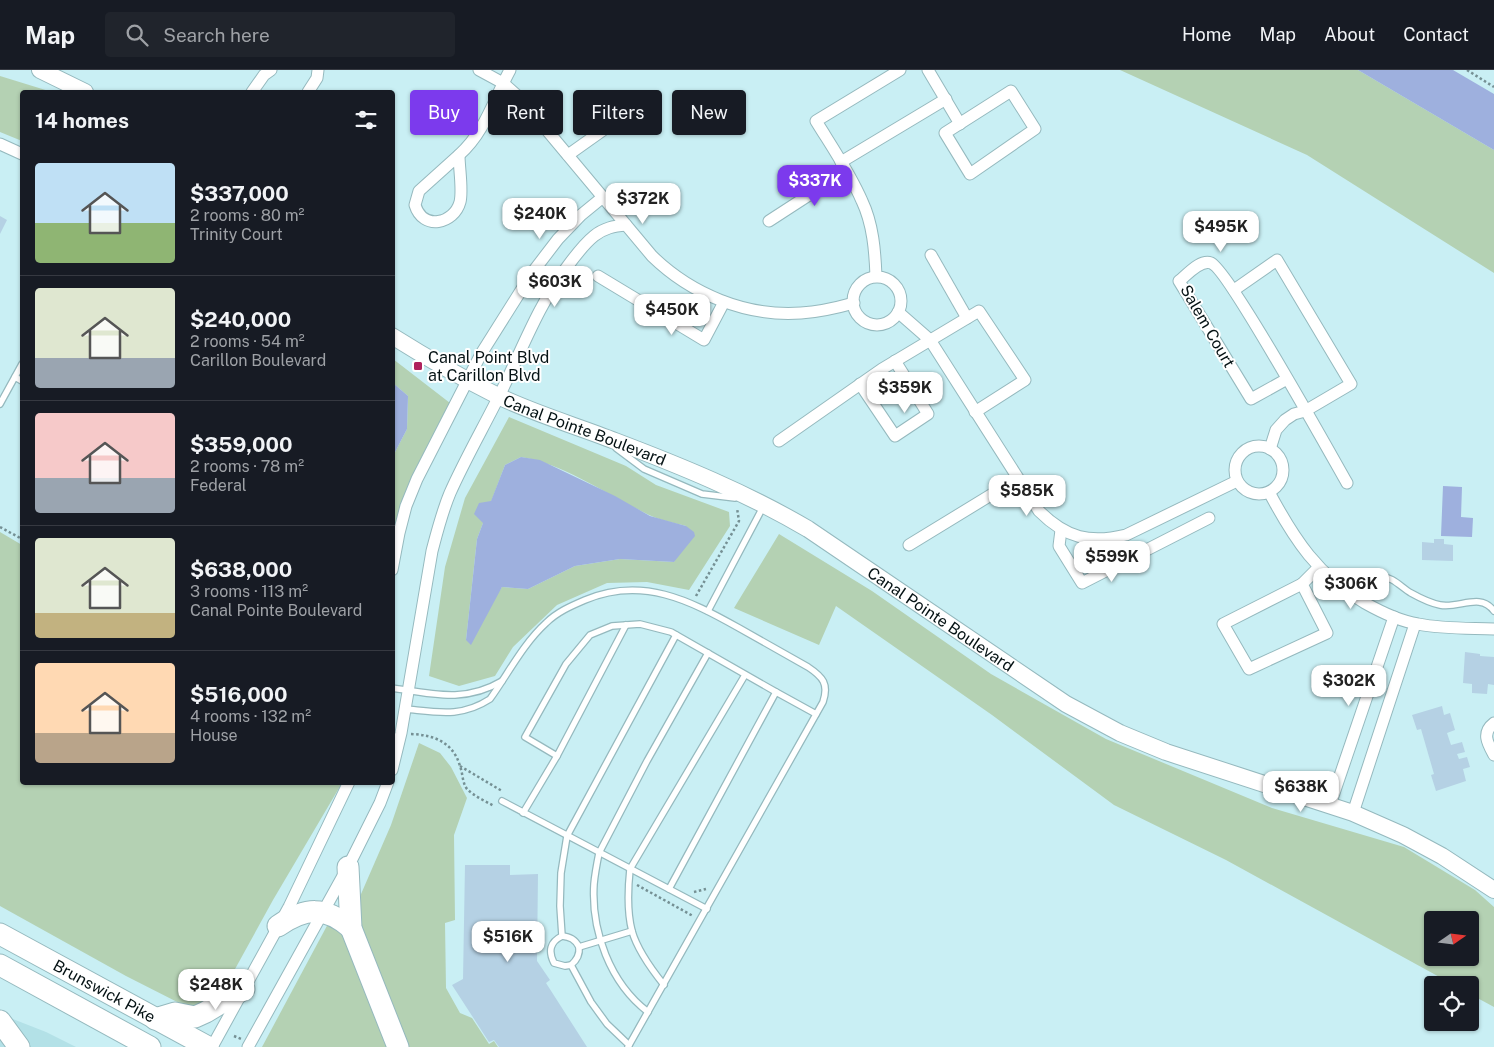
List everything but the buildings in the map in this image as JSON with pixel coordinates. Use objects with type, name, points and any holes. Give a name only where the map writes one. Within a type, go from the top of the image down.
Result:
[{"type":"highway","points":[[348,867],[351,928],[398,1047]]},
{"type":"highway","points":[[278,926],[289,918],[304,912],[322,912],[335,915],[351,928]]},
{"type":"highway","name":"Brunswick Pike","points":[[0,934],[208,1047]]},
{"type":"highway","name":"Brunswick Pike","points":[[0,965],[150,1047]]},
{"type":"highway","points":[[155,1019],[175,1014],[195,1017],[244,989]]},
{"type":"highway","points":[[0,1021],[18,1047]]},
{"type":"street","points":[[40,70],[81,90]]},
{"type":"street","points":[[253,90],[264,75],[271,70]]},
{"type":"street","points":[[309,90],[317,78],[318,70]]},
{"type":"street","points":[[479,70],[503,83],[520,98],[652,256],[678,278],[724,302],[753,310],[800,313],[827,310],[854,303]]},
{"type":"street","points":[[459,155],[460,198],[456,209],[445,220],[438,222],[422,218],[415,205],[419,191],[459,155],[476,136],[486,121],[510,70]]},
{"type":"street","points":[[876,276],[875,252],[870,224],[863,202],[844,166],[816,121],[900,70]]},
{"type":"street","points":[[928,70],[960,124]]},
{"type":"street","points":[[1011,91],[1035,130],[970,174],[945,134],[960,124],[1011,91]]},
{"type":"street","points":[[769,222],[844,166],[946,99]]},
{"type":"street","points":[[568,155],[597,135]]},
{"type":"street","points":[[0,144],[20,153]]},
{"type":"street","points":[[395,554],[406,506],[416,480],[481,354],[532,272],[558,239],[602,197]]},
{"type":"street","points":[[395,756],[432,552],[450,494],[499,396],[538,310],[554,283],[593,237],[603,230],[614,226],[626,225]]},
{"type":"street","points":[[930,256],[967,318]]},
{"type":"street","points":[[1234,290],[1277,260],[1351,384],[1305,411],[1294,414],[1285,420],[1276,430],[1270,449]]},
{"type":"street","name":"Salem Court","points":[[1286,379],[1251,399],[1179,281],[1202,263],[1214,264],[1234,290],[1347,483]]},
{"type":"street","points":[[598,276],[704,340],[724,302]]},
{"type":"street","points":[[876,276],[891,280],[898,288],[901,296],[901,305],[894,318],[887,323],[878,325],[870,324],[862,319],[856,312],[854,303],[855,292],[859,284],[876,276]]},
{"type":"street","points":[[779,441],[895,361],[979,311],[1025,380],[976,412]]},
{"type":"street","points":[[898,312],[930,340],[1039,512],[1061,530],[1091,539],[1109,539],[1126,535],[1237,481]]},
{"type":"street","name":"Canal Pointe Boulevard","points":[[395,338],[435,363],[499,396],[701,475],[759,502],[808,529],[1074,708],[1120,733],[1166,752],[1353,814],[1403,835],[1442,856],[1494,890]]},
{"type":"street","points":[[860,384],[895,436],[928,414],[895,361]]},
{"type":"street","points":[[1261,446],[1270,449],[1278,455],[1282,463],[1283,472],[1277,486],[1269,492],[1259,494],[1243,488],[1237,481],[1235,468],[1237,459],[1251,447],[1261,446]]},
{"type":"street","points":[[908,545],[1017,479]]},
{"type":"street","points":[[1269,492],[1299,544],[1318,568],[1353,596],[1394,617],[1416,624],[1435,627],[1494,629]]},
{"type":"street","points":[[1061,530],[1058,546],[1082,583],[1209,518]]},
{"type":"street","points":[[1302,584],[1327,633],[1249,669],[1223,624],[1302,584],[1318,568]]},
{"type":"street","points":[[1330,805],[1394,617]]},
{"type":"street","points":[[1353,814],[1416,624]]},
{"type":"street","points":[[1494,723],[1486,733],[1494,755]]},
{"type":"street","points":[[212,1047],[278,926],[348,785]]},
{"type":"street","points":[[248,1047],[348,867],[380,803],[387,785]]},
{"type":"lane","points":[[0,404],[20,367]]},
{"type":"lane","points":[[15,376],[20,380]]},
{"type":"lane","points":[[596,434],[644,469],[702,494],[759,502],[708,611]]},
{"type":"lane","points":[[1353,596],[1373,578],[1381,576],[1390,578],[1413,594],[1440,605],[1451,606],[1478,601],[1487,604],[1494,611]]},
{"type":"lane","points":[[405,709],[457,713],[470,710],[490,699],[532,638],[547,622],[558,614],[590,598],[621,590],[654,592],[690,603],[708,611],[818,674],[825,683],[826,693],[816,714],[628,1046],[607,1024],[591,1002],[571,965]]},
{"type":"lane","points":[[557,756],[525,737],[566,664],[590,635],[612,626],[640,624],[671,632],[816,714]]},
{"type":"lane","points":[[523,813],[557,756],[626,625]]},
{"type":"lane","points":[[562,936],[560,906],[561,873],[567,836],[676,635]]},
{"type":"lane","points":[[648,1012],[633,1001],[613,970],[600,940],[595,914],[594,883],[599,853],[647,761],[708,653]]},
{"type":"lane","points":[[664,984],[650,968],[632,931],[628,891],[630,869],[745,674]]},
{"type":"lane","points":[[395,688],[447,696],[464,695],[488,689],[504,680]]},
{"type":"lane","points":[[670,887],[776,692]]},
{"type":"lane","points":[[502,801],[630,869],[670,887],[707,909]]},
{"type":"lane","points":[[579,947],[632,931]]},
{"type":"lane","points":[[562,936],[570,937],[579,947],[578,957],[571,965],[558,965],[554,963],[551,957],[552,944],[562,936]]},
{"type":"path","points":[[1466,70],[1494,87]]},
{"type":"path","points":[[690,603],[700,590],[739,521],[739,513],[736,506],[721,496]]},
{"type":"path","points":[[0,527],[20,539]]},
{"type":"path","points":[[460,766],[470,774],[503,792]]},
{"type":"path","points":[[670,887],[691,892],[706,889],[710,886]]},
{"type":"shaded area","points":[[1358,70],[1453,70],[1494,94],[1494,150]]},
{"type":"shaded area","points":[[395,385],[408,396],[407,429],[395,452]]},
{"type":"shaded area","points":[[521,457],[540,460],[615,496],[650,516],[686,526],[694,532],[695,536],[674,562],[620,559],[575,566],[528,589],[502,587],[471,645],[466,640],[477,539],[483,523],[474,514],[479,503],[491,501],[505,465]]},
{"type":"shaded area","points":[[1443,486],[1462,487],[1461,517],[1473,518],[1472,537],[1441,536]]},
{"type":"shaded area","points":[[0,1014],[46,1032],[76,1047],[0,1047]]},
{"type":"green space","points":[[1120,70],[1358,70],[1494,150],[1494,273],[1307,155]]},
{"type":"green space","points":[[0,76],[46,90],[20,90],[20,140],[0,132]]},
{"type":"green space","points":[[395,361],[450,403],[411,480],[395,525],[395,452],[407,429],[408,396],[395,385]]},
{"type":"green space","points":[[509,417],[626,466],[656,485],[729,512],[730,526],[689,590],[647,582],[607,583],[557,605],[513,647],[495,676],[459,686],[429,676],[445,567],[465,498]],"holes":[[[521,457],[538,461],[571,474],[649,515],[686,526],[674,562],[620,559],[575,566],[528,589],[502,587],[466,640],[477,539],[505,465]]]},
{"type":"green space","points":[[0,532],[20,544],[20,785],[341,785],[273,900],[224,989],[191,1009],[126,976],[0,906]]},
{"type":"green space","points":[[779,534],[872,591],[991,674],[1106,739],[1272,808],[1404,847],[1475,890],[1494,907],[1494,1007],[1479,999],[1479,976],[1438,976],[1226,860],[1114,805],[992,715],[836,606],[819,645],[734,608]]},
{"type":"green space","points":[[419,743],[440,753],[451,767],[467,798],[454,835],[455,920],[445,923],[446,988],[460,1013],[472,1018],[489,1044],[494,1041],[498,1047],[409,1047],[362,929],[358,901],[391,825]]},
{"type":"green space","points":[[329,922],[342,930],[389,1047],[262,1047]]},
{"type":"place","name":"Canal Point Blvd at Carillon Blvd","points":[[418,366]]}]
